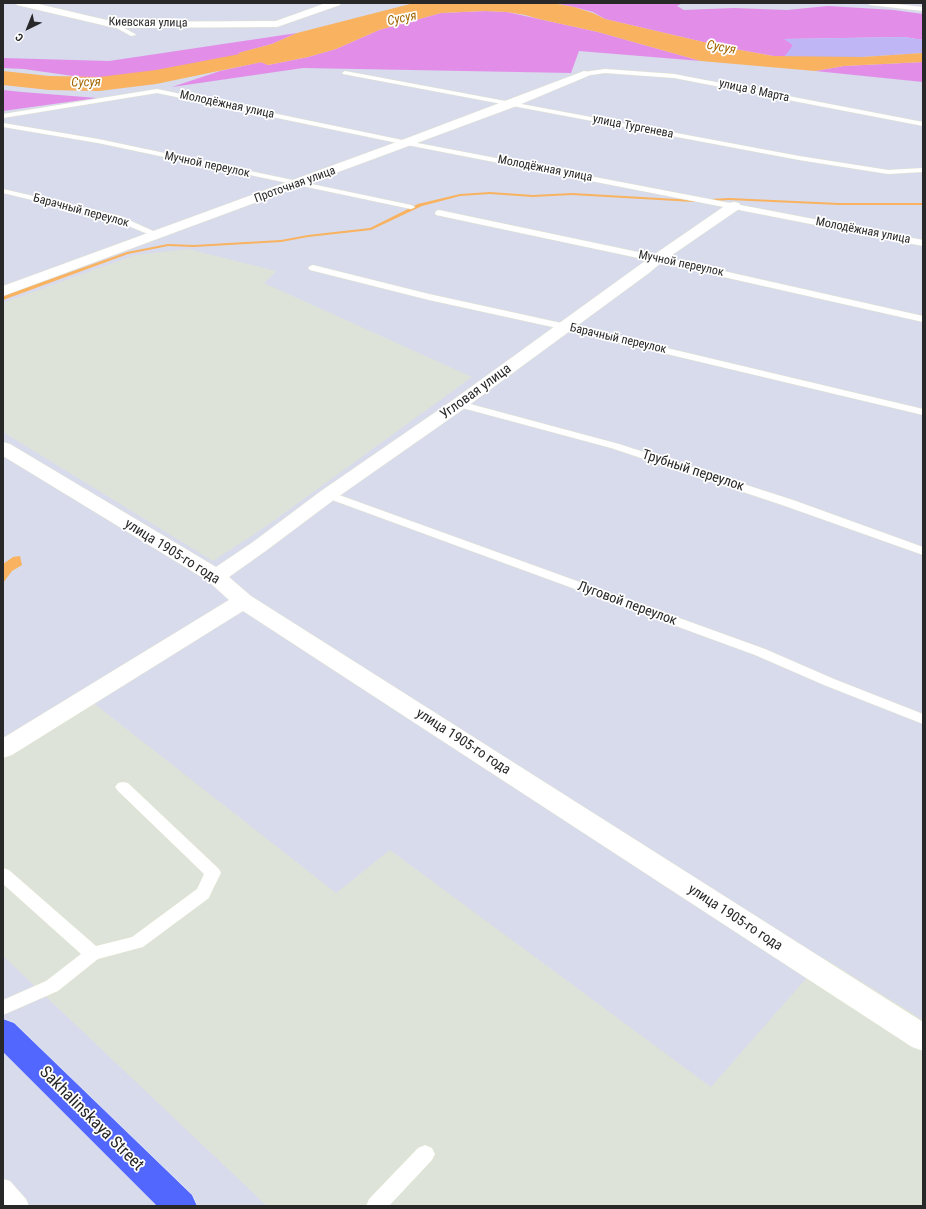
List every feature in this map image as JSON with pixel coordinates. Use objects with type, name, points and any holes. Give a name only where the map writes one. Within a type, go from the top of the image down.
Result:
[{"type":"highway","name":"Sakhalinskaya Street","points":[[3,1032],[180,1206]]},
{"type":"street","name":"Киевская улица","points":[[21,3],[115,25],[277,24],[336,3]]},
{"type":"street","name":"Проточная улица","points":[[3,291],[407,143],[584,74]]},
{"type":"street","name":"Угловая улица","points":[[216,576],[260,546],[328,495],[459,404],[657,259],[734,206]]},
{"type":"street","name":"улица 1905-го года","points":[[3,448],[216,576],[243,601],[923,1038]]},
{"type":"street","points":[[3,749],[243,601]]},
{"type":"lane","points":[[870,3],[923,9]]},
{"type":"lane","points":[[115,25],[133,35]]},
{"type":"lane","name":"улица 8 Марта","points":[[584,74],[605,71],[674,76],[923,124]]},
{"type":"lane","name":"улица Тургенева","points":[[345,72],[784,155],[888,172],[923,170]]},
{"type":"lane","name":"Молодёжная улица","points":[[3,116],[157,91],[407,143],[923,243]]},
{"type":"lane","name":"Мучной переулок","points":[[3,125],[98,141],[411,208]]},
{"type":"lane","name":"Барачный переулок","points":[[3,191],[116,218],[158,235]]},
{"type":"lane","name":"Мучной переулок","points":[[439,213],[657,259],[923,319]]},
{"type":"lane","name":"Барачный переулок","points":[[313,268],[429,298],[566,327],[923,412]]},
{"type":"lane","name":"Трубный переулок","points":[[459,404],[615,446],[789,503],[923,551]]},
{"type":"lane","name":"Луговой переулок","points":[[328,495],[760,652],[829,682],[923,719]]},
{"type":"lane","points":[[3,1008],[52,986],[93,954],[137,942],[203,893],[213,873],[123,787]]},
{"type":"lane","points":[[3,874],[93,954]]},
{"type":"lane","points":[[376,1206],[425,1154]]},
{"type":"lane","points":[[3,1188],[19,1206]]},
{"type":"shaded area","points":[[683,3],[677,6],[684,10],[734,8],[787,10],[828,6],[894,10],[923,14],[923,40],[904,37],[785,39],[793,45],[789,52],[784,57],[773,56],[729,48],[605,19],[593,12],[559,4]]},
{"type":"shaded area","points":[[486,11],[507,12],[598,32],[701,61],[579,51],[571,73],[303,68],[172,87],[220,71],[261,62],[268,65],[308,57],[336,49],[379,30],[441,13]]},
{"type":"shaded area","points":[[297,33],[272,44],[239,53],[245,56],[187,65],[139,75],[87,78],[24,69],[3,68],[3,58],[109,61]]},
{"type":"shaded area","points":[[923,62],[923,82],[815,71],[844,66]]},
{"type":"shaded area","points":[[3,90],[22,92],[97,98],[3,111]]},
{"type":"shaded area","points":[[188,249],[276,271],[264,283],[472,377],[265,527],[213,561],[3,432],[3,303],[135,255]]},
{"type":"shaded area","points":[[82,694],[336,893],[390,850],[711,1087],[824,958],[923,1020],[923,1206],[267,1206],[3,956],[3,741]]},
{"type":"sand","points":[[904,37],[923,40],[923,53],[862,57],[784,57],[793,45],[784,39]]},
{"type":"water","points":[[414,3],[552,3],[574,7],[593,13],[605,19],[729,48],[773,56],[862,57],[923,53],[923,62],[844,66],[815,71],[701,61],[598,32],[525,15],[507,12],[484,11],[441,13],[379,30],[336,49],[308,57],[268,65],[238,53],[272,44],[297,33]]},
{"type":"water","points":[[20,556],[22,565],[12,571],[3,583],[3,564],[13,557]]},
{"type":"waterway","name":"Сусуя","points":[[3,78],[49,83],[99,84],[156,77],[308,47]]},
{"type":"waterway","points":[[3,298],[127,253],[168,245],[194,246],[281,241],[308,236],[371,229],[420,205],[460,195],[490,193],[533,196],[572,194],[694,201],[729,199],[839,204],[923,204]]}]
